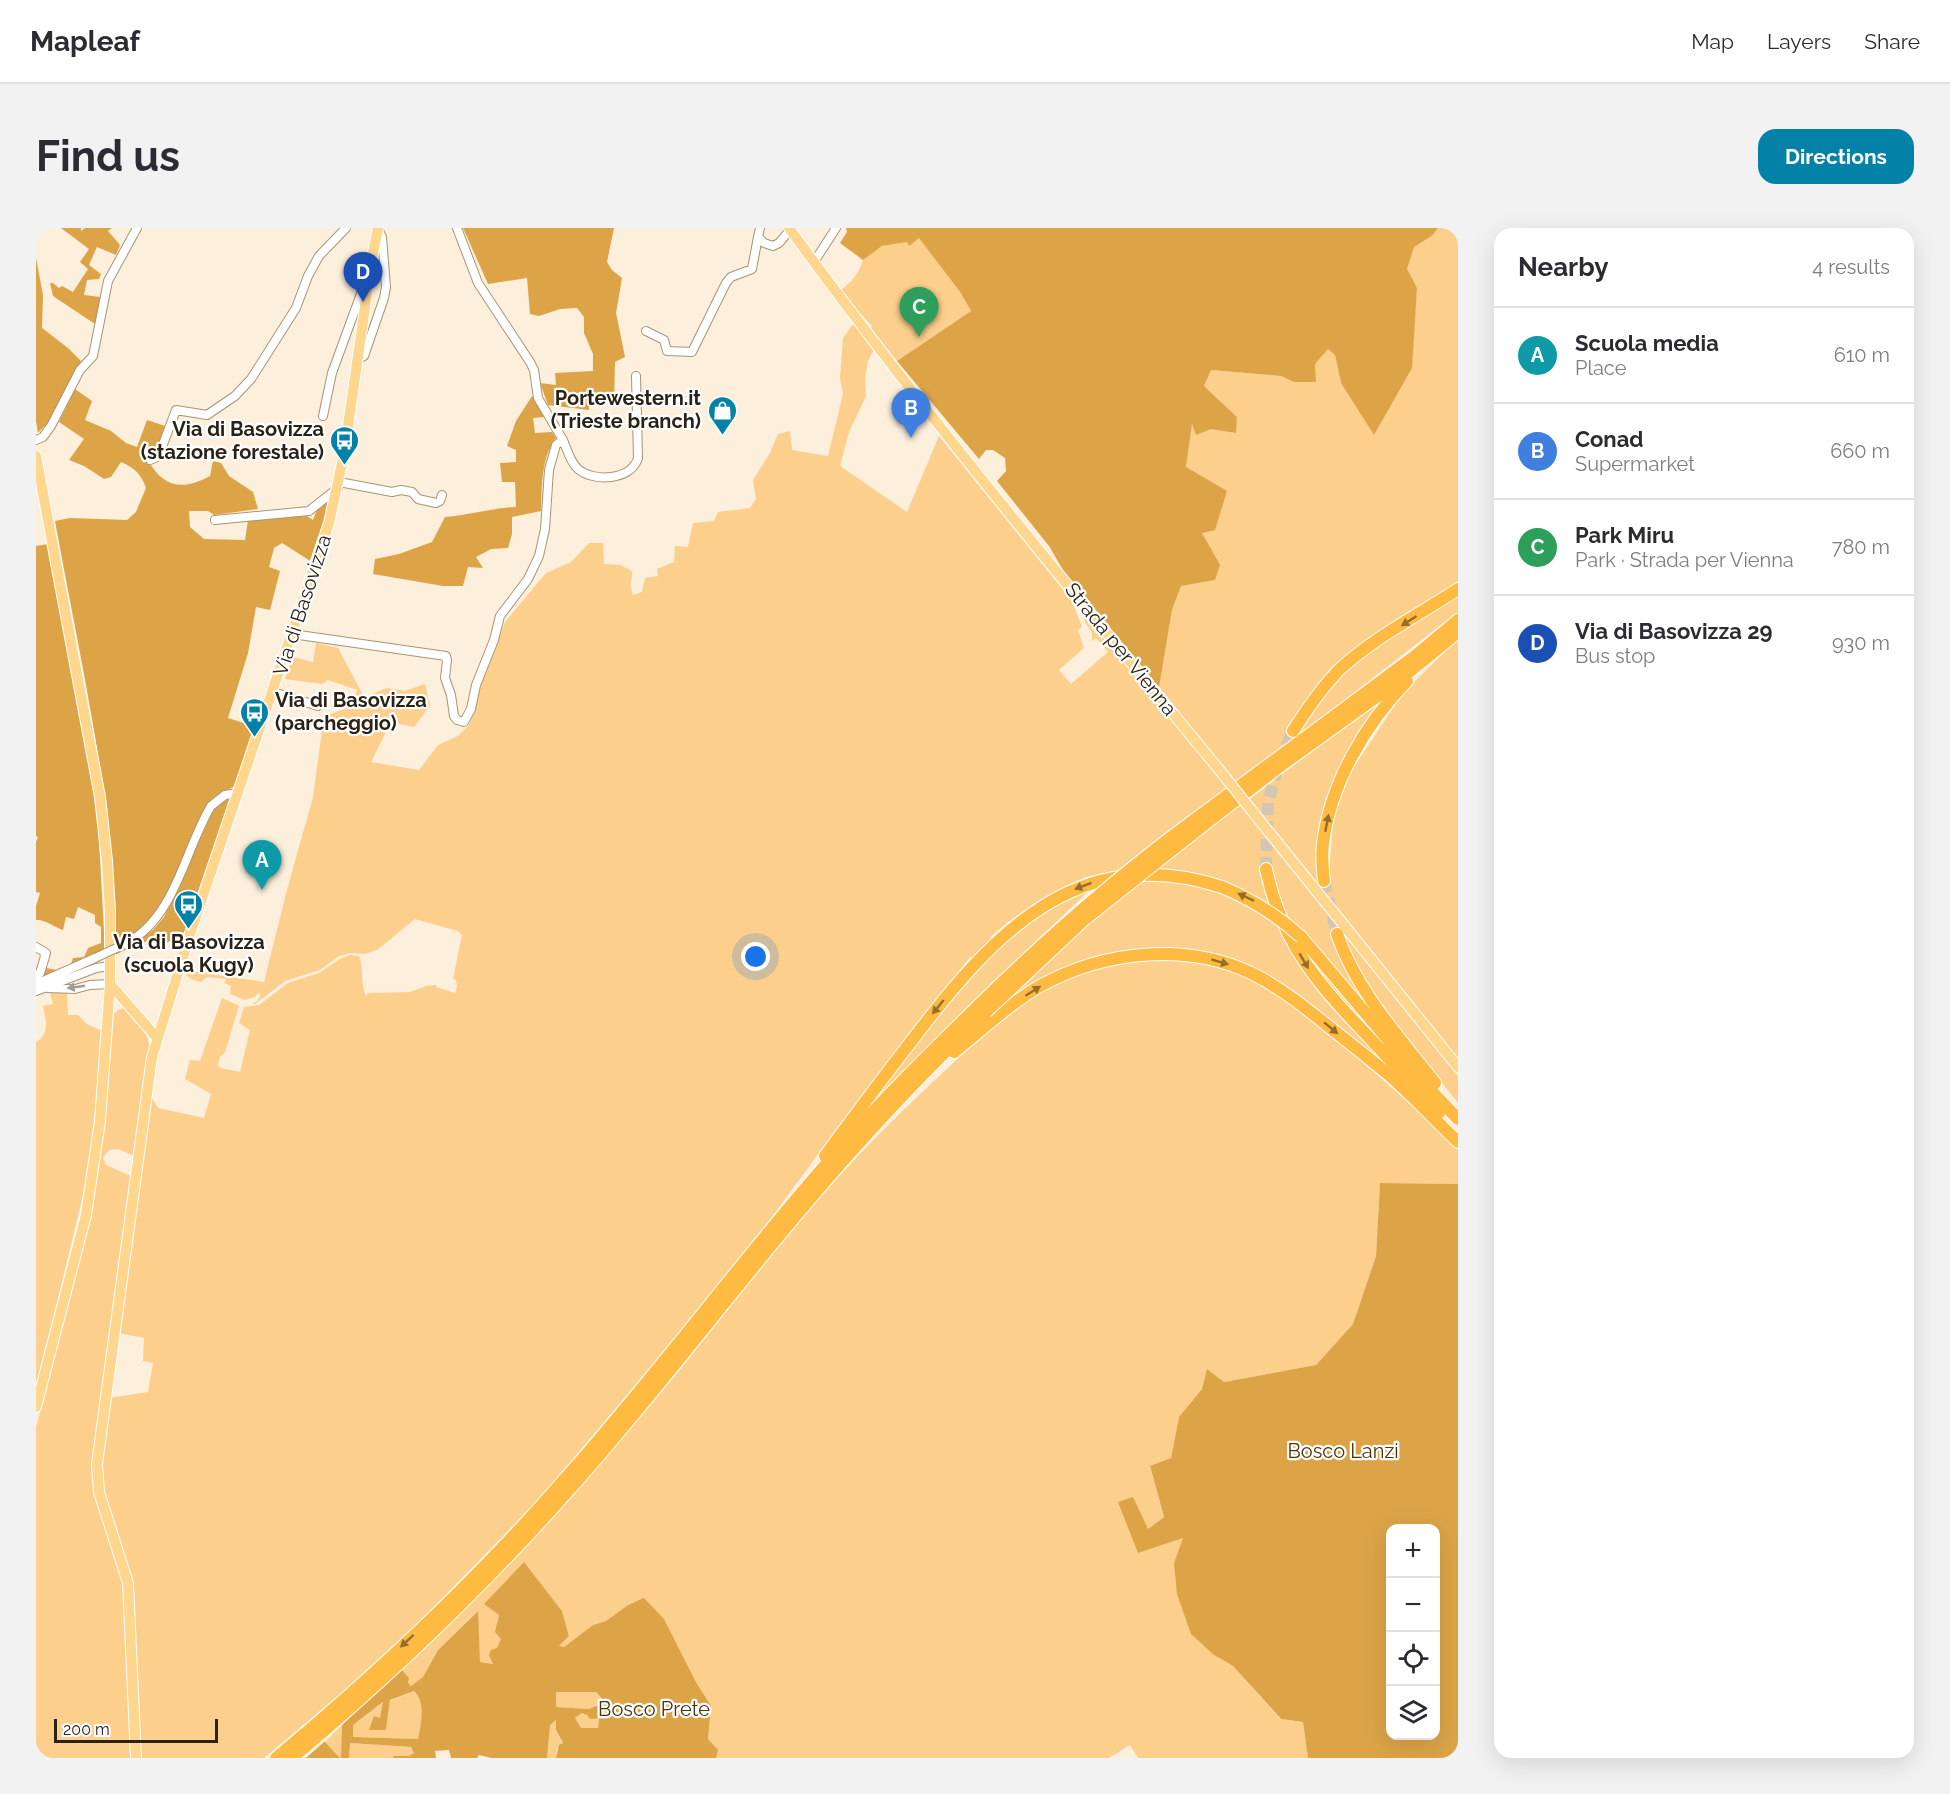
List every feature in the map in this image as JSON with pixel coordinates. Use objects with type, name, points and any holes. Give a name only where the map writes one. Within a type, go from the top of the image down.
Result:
[{"type":"highway","points":[[1293,731],[1314,698],[1341,668],[1377,641],[1458,589]]},
{"type":"highway","points":[[1324,881],[1325,831],[1334,795],[1344,775],[1362,741],[1385,706],[1453,632],[1458,620]]},
{"type":"highway","points":[[292,1758],[405,1657],[519,1545],[602,1452],[838,1166],[1037,948],[1077,913],[1338,714],[1453,632]]},
{"type":"highway","points":[[1197,823],[1437,650]]},
{"type":"highway","points":[[1266,869],[1276,909],[1307,967],[1341,1009],[1382,1050],[1458,1134]]},
{"type":"highway","points":[[784,1215],[849,1123],[927,1020],[976,962],[1022,920],[1049,902],[1083,886],[1106,879],[1138,874],[1171,874],[1196,878],[1251,899],[1269,910],[1301,937],[1458,1119]]},
{"type":"highway","points":[[1337,934],[1343,951],[1364,987],[1458,1113]]},
{"type":"highway","points":[[922,1075],[942,1062],[1026,994],[1063,975],[1099,962],[1132,956],[1171,954],[1206,958],[1251,973],[1309,1010],[1391,1077],[1458,1142]]},
{"type":"highway","points":[[276,1758],[347,1698],[455,1596],[512,1538],[594,1446],[784,1215],[870,1115],[982,1008]]},
{"type":"main road","name":"Via di Basovizza","points":[[136,1758],[128,1583],[99,1492],[97,1464],[149,1076],[157,1038],[190,934],[329,523],[338,485],[378,229]]},
{"type":"main road","name":"Strada per Vienna","points":[[790,229],[1000,502],[1252,810],[1458,1067]]},
{"type":"main road","points":[[36,456],[100,797],[107,861],[110,966],[100,1121],[86,1215],[36,1407]]},
{"type":"main road","points":[[110,984],[157,1038]]},
{"type":"street","points":[[36,440],[43,437],[51,426],[80,370],[93,356],[108,281],[137,228]]},
{"type":"street","points":[[150,460],[157,457],[160,452],[176,411],[207,415],[242,391],[296,308],[308,276],[319,256],[346,228]]},
{"type":"street","points":[[457,228],[478,283],[530,362],[534,370],[538,398],[576,467],[583,472],[608,477],[627,474],[637,462],[636,376]]},
{"type":"street","points":[[814,262],[836,228]]},
{"type":"street","points":[[357,359],[364,356],[386,287],[382,237],[378,229]]},
{"type":"street","points":[[759,232],[764,243],[773,246],[779,243],[790,229]]},
{"type":"street","points":[[646,331],[664,340],[667,351],[692,352],[721,289],[732,277],[752,269],[759,232]]},
{"type":"street","points":[[323,416],[332,373],[362,291],[368,288]]},
{"type":"street","points":[[292,634],[446,656],[445,678],[451,695],[454,716],[460,722],[464,722],[494,640],[500,616],[535,568],[545,530],[550,463],[556,445],[562,440]]},
{"type":"street","points":[[215,520],[309,511],[338,485],[392,492],[401,490],[412,492],[418,499],[436,503],[440,501],[442,495]]},
{"type":"street","points":[[273,692],[318,706]]},
{"type":"street","points":[[38,988],[140,935],[160,914],[211,806],[225,795],[238,793]]},
{"type":"street","points":[[36,946],[46,952],[40,973],[36,977]]},
{"type":"street","points":[[38,988],[87,971],[110,966]]},
{"type":"street","points":[[38,988],[75,989],[90,985],[110,984]]},
{"type":"shaded area","points":[[932,228],[971,311],[897,361],[871,329],[872,326],[859,314],[841,290],[855,277],[863,260],[882,246],[907,242],[909,245]]},
{"type":"shaded area","points":[[1438,228],[1458,228],[1458,584],[1367,643],[1319,697],[1350,666],[1458,595],[1458,1060],[1250,799],[1382,698],[1350,749],[1326,802],[1317,845],[1317,856],[1320,882],[1330,881],[1334,814],[1352,770],[1403,693],[1457,640],[1443,623],[1237,784],[1159,688],[1172,610],[1181,586],[1215,580],[1186,468],[1192,422],[1235,433],[1237,417],[1204,386],[1211,370],[1281,376],[1294,382],[1316,381],[1315,364],[1328,349],[1335,355],[1341,383],[1375,434],[1415,313],[1417,288],[1406,270],[1413,247],[1433,235]]},
{"type":"shaded area","points":[[854,323],[874,349],[868,361],[865,378],[866,396],[849,432],[840,466],[907,512],[939,436],[1072,601],[1082,627],[1078,630],[1084,648],[1059,670],[1071,684],[1108,652],[1096,638],[1092,641],[1092,633],[1078,604],[1229,790],[1121,870],[1089,876],[1074,882],[1041,899],[990,937],[995,943],[1046,908],[1096,884],[974,1000],[874,1104],[871,1101],[979,965],[970,957],[843,1120],[739,1262],[540,1498],[418,1623],[339,1695],[264,1758],[139,1758],[130,1575],[105,1498],[101,1463],[109,1398],[148,1392],[153,1363],[143,1361],[144,1338],[118,1333],[151,1096],[158,1108],[204,1118],[211,1094],[185,1079],[190,1060],[200,1061],[222,998],[239,1006],[225,1052],[220,1057],[218,1065],[220,1068],[240,1072],[250,1030],[239,1023],[244,1007],[259,1005],[288,983],[319,973],[350,955],[359,956],[366,996],[368,993],[410,992],[436,985],[436,987],[455,993],[457,986],[456,980],[453,979],[462,935],[458,931],[415,919],[377,950],[365,954],[351,953],[339,956],[320,970],[285,981],[255,1004],[252,1004],[261,995],[258,993],[255,997],[245,1000],[230,994],[231,986],[224,983],[226,979],[207,977],[201,982],[191,979],[183,970],[264,982],[313,797],[322,731],[328,715],[350,704],[357,690],[328,680],[322,684],[285,679],[293,657],[313,662],[316,643],[338,648],[364,697],[387,688],[405,691],[425,684],[430,706],[414,727],[391,722],[371,762],[419,770],[438,745],[458,736],[469,725],[476,707],[481,682],[505,622],[546,573],[571,562],[589,543],[603,543],[604,564],[620,565],[632,571],[633,595],[642,592],[645,578],[658,576],[657,569],[674,562],[675,546],[688,547],[693,523],[714,521],[718,512],[750,508],[756,499],[753,480],[770,453],[778,434],[790,431],[792,450],[828,456],[843,394],[840,378],[843,338]]},
{"type":"shaded area","points":[[1241,804],[1458,1076],[1458,1103],[1397,1025],[1333,935],[1434,1100],[1458,1128],[1328,986],[1297,941],[1266,869],[1260,870],[1279,927],[1309,980],[1342,1020],[1404,1081],[1296,993],[1269,977],[1458,1146],[1458,1184],[1380,1183],[1376,1256],[1353,1324],[1316,1365],[1224,1382],[1207,1369],[1202,1389],[1179,1417],[1171,1458],[1150,1467],[1164,1517],[1148,1529],[1138,1553],[1184,1537],[1214,1655],[1233,1666],[1280,1719],[1303,1722],[1308,1758],[1138,1758],[1130,1745],[1109,1758],[716,1758],[717,1750],[708,1739],[711,1706],[664,1619],[644,1599],[628,1605],[606,1621],[593,1625],[564,1647],[559,1646],[569,1636],[562,1611],[524,1562],[485,1604],[499,1615],[497,1621],[501,1639],[494,1664],[480,1662],[477,1611],[438,1650],[423,1677],[411,1686],[407,1683],[401,1669],[590,1475],[674,1377],[793,1229],[843,1172],[896,1117],[989,1030],[984,1022],[1069,939],[1145,875],[1223,883],[1192,872],[1154,869]]},
{"type":"shaded area","points":[[50,993],[67,993],[68,1015],[78,1015],[88,1025],[103,1031],[95,1117],[85,1187],[36,1389],[36,1042],[45,1031],[43,1006],[53,1004]]},
{"type":"shaded area","points":[[124,1008],[146,1033],[150,1049],[134,1156],[118,1149],[109,1150],[103,1158],[106,1165],[131,1176],[94,1447],[124,1583],[132,1758],[36,1758],[36,1428],[87,1233],[104,1129],[114,1014]]},
{"type":"shaded area","points":[[582,1674],[585,1678],[578,1684],[560,1689],[555,1687],[559,1676]]},
{"type":"shaded area","points":[[414,1691],[421,1707],[418,1739],[353,1737],[353,1725],[384,1702],[380,1718],[370,1730],[386,1730],[390,1701]]},
{"type":"shaded area","points":[[556,1692],[596,1692],[605,1702],[588,1709],[556,1707]]},
{"type":"shaded area","points":[[582,1713],[599,1717],[598,1728],[581,1728],[575,1718]]},
{"type":"shaded area","points":[[557,1719],[556,1730],[563,1744],[557,1748],[556,1758],[547,1758],[550,1725]]},
{"type":"shaded area","points":[[342,1725],[341,1758],[340,1758],[325,1742]]},
{"type":"shaded area","points":[[349,1743],[411,1747],[414,1753],[393,1758],[349,1758]]},
{"type":"green space","points":[[61,228],[81,228],[81,231],[85,228],[112,228],[108,231],[120,245],[116,255],[97,247],[89,265],[101,274],[99,279],[87,280],[84,295],[100,297],[95,324],[53,296],[50,283],[73,292],[88,269],[80,262],[89,249]]},
{"type":"green space","points":[[463,228],[614,228],[607,262],[612,270],[622,278],[616,313],[625,357],[615,362],[614,404],[589,404],[589,410],[548,405],[540,383],[556,385],[555,373],[593,371],[593,354],[584,333],[584,317],[577,308],[560,309],[539,316],[530,314],[527,278],[488,284]]},
{"type":"green space","points":[[846,228],[1438,228],[1433,235],[1414,247],[1407,269],[1417,288],[1412,368],[1374,435],[1341,383],[1335,355],[1328,349],[1315,364],[1316,382],[1294,382],[1281,376],[1211,370],[1204,386],[1237,417],[1236,433],[1211,429],[1196,435],[1192,424],[1186,467],[1227,491],[1215,530],[1202,533],[1220,565],[1215,580],[1181,586],[1172,610],[1159,688],[1063,570],[1049,546],[997,481],[1006,471],[1005,458],[993,450],[986,450],[979,459],[897,361],[971,311],[961,293],[919,238],[909,246],[907,242],[882,246],[863,260],[840,243],[847,232]]},
{"type":"green space","points":[[36,258],[43,295],[42,328],[81,361],[49,421],[38,433],[36,421]]},
{"type":"green space","points":[[75,389],[92,401],[85,420],[111,431],[126,443],[137,447],[147,420],[165,426],[157,451],[147,458],[159,476],[166,481],[182,485],[200,481],[210,476],[213,461],[221,463],[229,476],[253,492],[258,509],[214,515],[208,511],[189,511],[190,527],[204,539],[245,540],[248,520],[302,513],[313,520],[317,510],[332,496],[312,562],[282,543],[274,548],[269,567],[280,571],[270,610],[256,607],[248,653],[228,718],[256,727],[236,785],[219,793],[208,804],[159,908],[146,924],[125,939],[129,946],[153,930],[164,917],[214,809],[222,801],[230,798],[232,800],[189,927],[181,935],[166,943],[147,941],[115,955],[110,845],[103,791],[86,683],[55,521],[70,518],[127,520],[136,512],[146,488],[137,472],[121,462],[111,477],[104,479],[84,466],[69,460],[84,439],[59,422]]},
{"type":"green space","points":[[532,396],[544,417],[533,418],[535,433],[552,432],[556,438],[545,463],[541,511],[512,517],[512,534],[508,548],[491,549],[476,557],[483,568],[468,567],[463,586],[443,586],[373,574],[375,559],[399,554],[432,542],[445,517],[516,507],[515,482],[502,482],[500,463],[516,462],[516,450],[507,446],[516,421]]},
{"type":"green space","points":[[48,544],[98,823],[105,949],[36,981],[43,976],[46,968],[57,970],[71,964],[73,958],[84,957],[88,948],[101,943],[101,927],[95,923],[95,915],[78,907],[74,919],[66,917],[63,930],[36,920],[36,906],[40,893],[36,892],[36,842],[38,837],[36,836],[36,546]]},
{"type":"green space","name":"Bosco Lanzi","points":[[1380,1183],[1458,1184],[1458,1758],[1308,1758],[1303,1722],[1281,1719],[1233,1666],[1214,1655],[1191,1634],[1177,1594],[1174,1563],[1183,1538],[1138,1553],[1118,1502],[1133,1497],[1148,1529],[1164,1517],[1150,1466],[1171,1458],[1179,1417],[1202,1389],[1207,1369],[1224,1382],[1316,1365],[1353,1324],[1376,1256]]},
{"type":"green space","name":"Bosco Prete","points":[[524,1562],[562,1611],[569,1636],[559,1646],[564,1647],[593,1625],[606,1621],[628,1605],[644,1598],[664,1619],[711,1706],[708,1739],[718,1750],[716,1758],[556,1758],[559,1745],[563,1743],[556,1730],[556,1720],[550,1725],[547,1758],[492,1758],[479,1755],[477,1758],[451,1758],[449,1750],[435,1751],[436,1758],[393,1758],[414,1753],[411,1747],[350,1743],[349,1758],[341,1758],[342,1725],[401,1669],[409,1678],[408,1683],[411,1686],[423,1677],[438,1650],[478,1611],[480,1662],[493,1664],[489,1655],[491,1650],[497,1648],[501,1639],[495,1632],[499,1615],[484,1604]],"holes":[[[414,1691],[418,1696],[422,1714],[418,1739],[353,1737],[353,1725],[383,1702],[380,1718],[374,1716],[369,1730],[386,1730],[390,1700]],[[556,1692],[596,1692],[605,1702],[589,1709],[556,1707]],[[582,1713],[590,1719],[599,1718],[598,1728],[581,1728],[575,1718]]]},
{"type":"green space","points":[[324,1742],[340,1758],[306,1758]]},
{"type":"tunnel","points":[[1266,869],[1268,803],[1278,765],[1293,731]]},
{"type":"tunnel","points":[[1324,881],[1337,934]]},
{"type":"place","name":"Via di Basovizza 29","points":[[363,302]]},
{"type":"place","name":"Park Miru","points":[[919,337]]},
{"type":"place","name":"Portewestern.it (Trieste branch)","points":[[722,436]]},
{"type":"place","name":"Conad","points":[[911,438]]},
{"type":"place","name":"Via di Basovizza (stazione forestale)","points":[[345,466]]},
{"type":"place","name":"Via di Basovizza (parcheggio)","points":[[254,738]]},
{"type":"place","name":"Scuola media","points":[[262,890]]},
{"type":"place","name":"Via di Basovizza (scuola Kugy)","points":[[189,930]]}]
